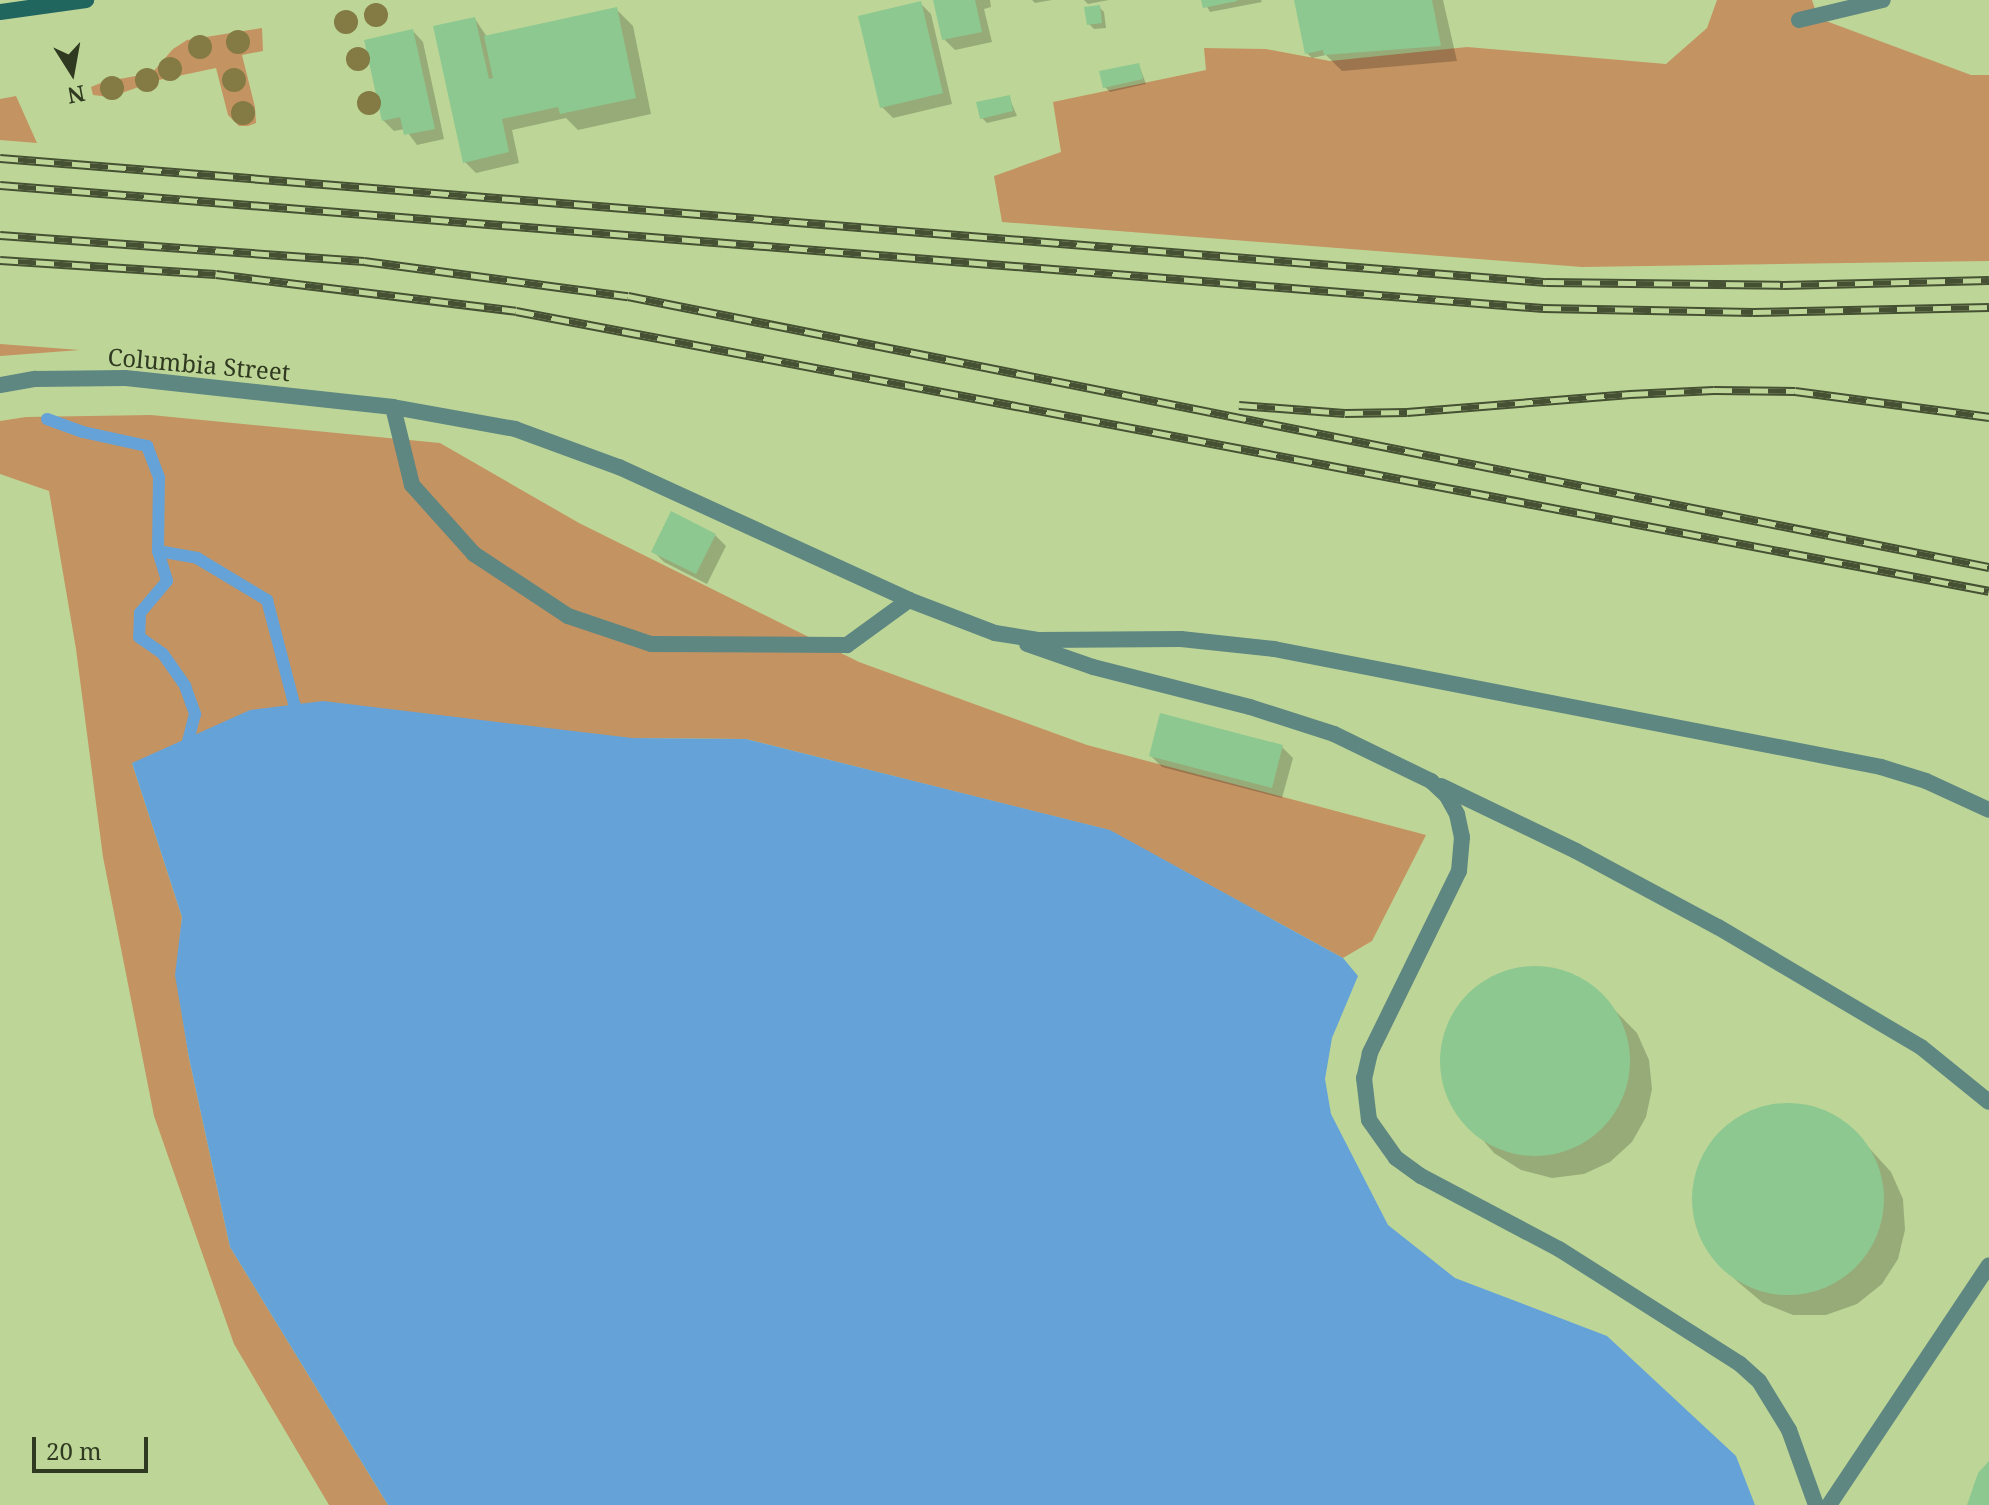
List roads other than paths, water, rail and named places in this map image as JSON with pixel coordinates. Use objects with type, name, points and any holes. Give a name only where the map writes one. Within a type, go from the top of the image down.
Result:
[{"type":"main road","points":[[0,12],[86,0]]},
{"type":"street","points":[[1799,20],[1883,0]]},
{"type":"street","name":"Columbia Street","points":[[0,385],[35,379],[126,378],[393,407],[515,429],[619,467],[909,600],[995,633]]},
{"type":"street","points":[[393,407],[412,485],[474,554],[568,616],[651,644],[847,645],[909,600]]},
{"type":"street","points":[[995,633],[1093,667],[1250,707],[1334,734],[1576,851],[1718,927],[1921,1047],[1989,1102]]},
{"type":"street","points":[[995,633],[1039,640],[1181,639],[1274,649],[1881,767],[1926,781],[1989,810]]},
{"type":"street","points":[[1431,781],[1447,796],[1457,814],[1462,856],[1459,871],[1370,1053],[1364,1099],[1375,1130],[1396,1158],[1421,1176],[1559,1249],[1740,1364],[1759,1381],[1789,1430],[1816,1505]]},
{"type":"street","points":[[1829,1505],[1989,1265]]},
{"type":"water","points":[[323,701],[632,738],[746,739],[1110,830],[1343,958],[1358,976],[1332,1038],[1325,1079],[1331,1114],[1388,1225],[1455,1278],[1607,1336],[1736,1456],[1755,1505],[388,1505],[230,1247],[189,1058],[175,975],[182,917],[132,763],[250,710]]},
{"type":"waterway","points":[[47,419],[83,432],[147,446],[159,478],[158,551],[197,558],[267,600],[294,704],[302,717]]},
{"type":"waterway","points":[[158,551],[167,581],[140,613],[139,637],[163,654],[185,686],[195,714],[185,753]]},
{"type":"railway","points":[[0,158],[1546,282],[1783,285],[1989,280]]},
{"type":"railway","points":[[0,185],[1543,308],[1753,312],[1989,307]]},
{"type":"railway","points":[[0,235],[364,261],[628,296],[1989,567]]},
{"type":"railway","points":[[0,260],[216,274],[516,311],[1989,591]]},
{"type":"railway","points":[[1239,405],[1345,413],[1407,412],[1630,394],[1714,390],[1795,391],[1989,417]]}]
